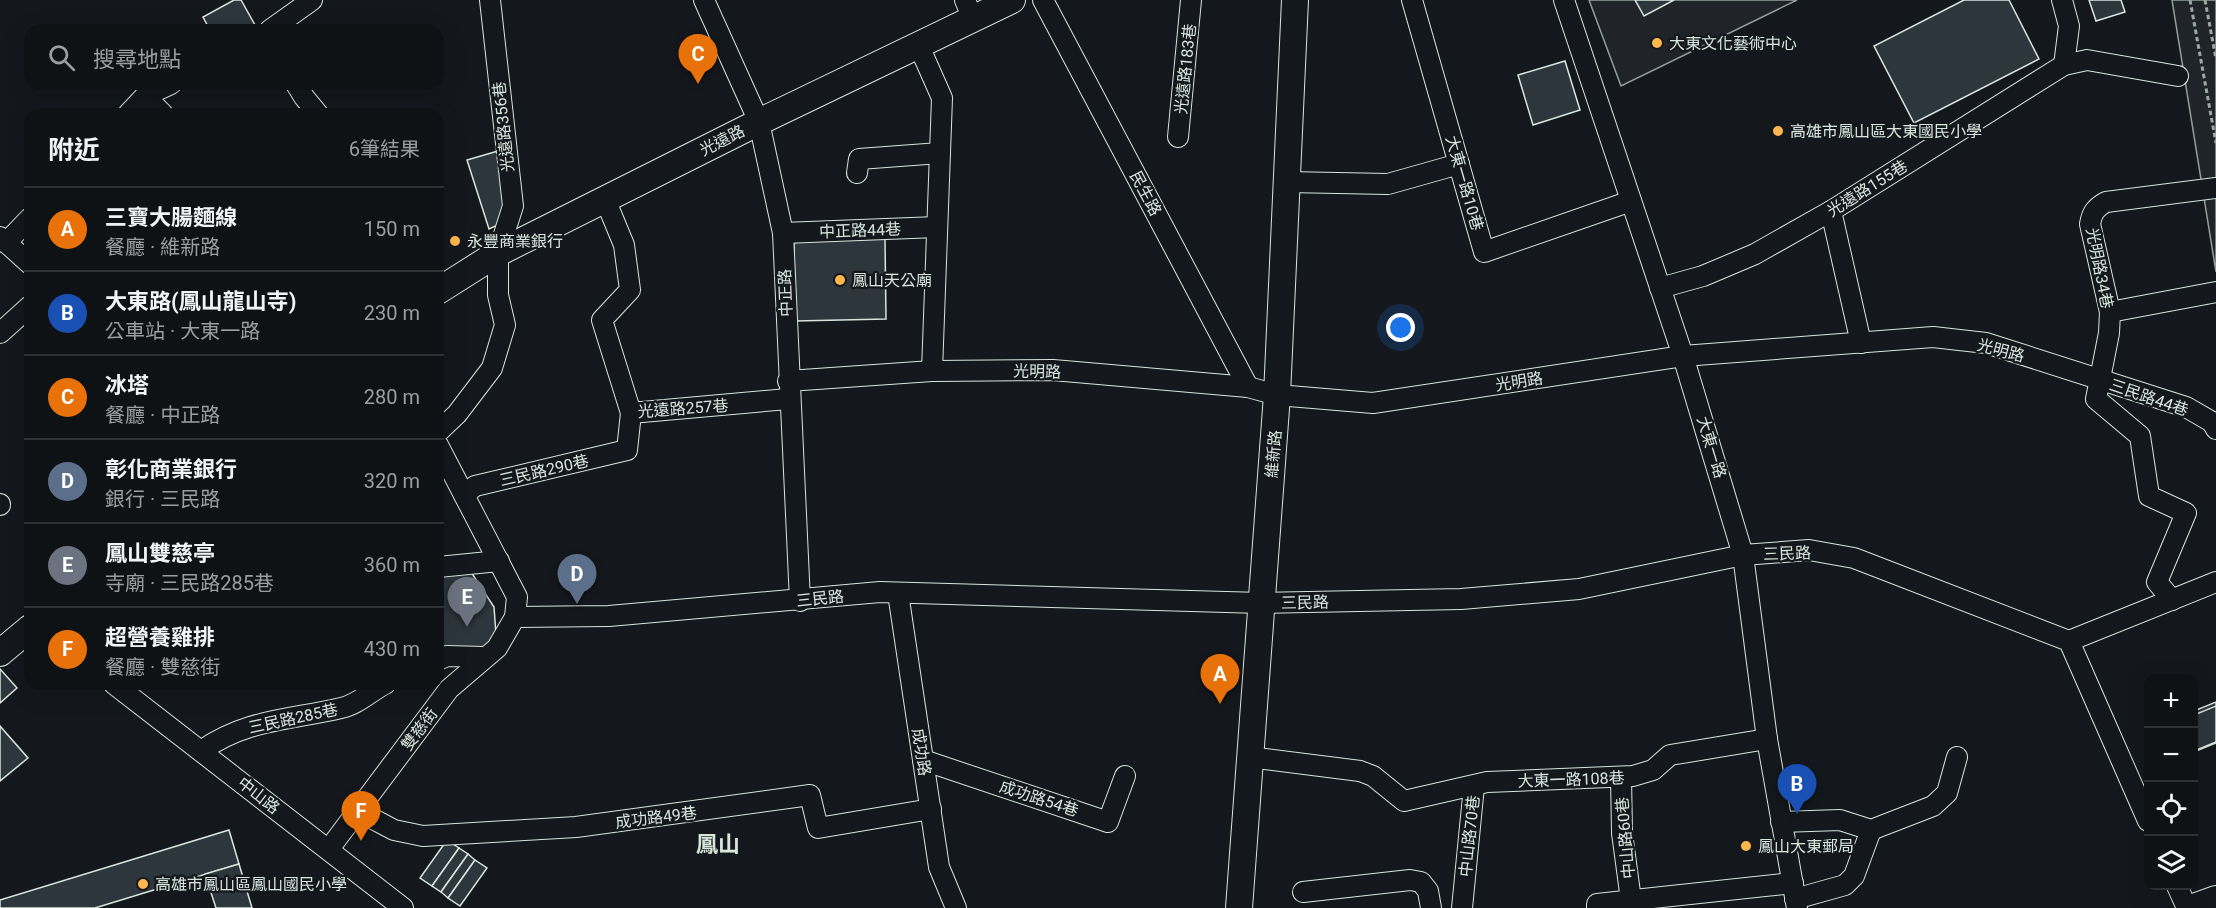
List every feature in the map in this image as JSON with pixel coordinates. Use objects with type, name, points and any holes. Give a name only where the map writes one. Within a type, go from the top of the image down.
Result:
[{"type":"main road","name":"光遠路","points":[[444,287],[498,253],[759,122],[919,46],[969,9],[1012,0]]},
{"type":"main road","name":"維新路","points":[[1239,908],[1277,395],[1295,0]]},
{"type":"main road","points":[[0,653],[24,633]]},
{"type":"main road","points":[[2191,908],[2216,899]]},
{"type":"street","points":[[281,24],[312,0]]},
{"type":"street","name":"光遠路356巷","points":[[444,426],[457,414],[492,368],[505,325],[498,295],[498,253],[513,206],[490,0]]},
{"type":"street","name":"中正路","points":[[704,0],[759,122],[783,233],[788,390],[800,601]]},
{"type":"street","name":"民生路","points":[[1043,0],[1248,387]]},
{"type":"street","name":"光遠路183巷","points":[[1178,137],[1191,0]]},
{"type":"street","name":"大東一路10巷","points":[[1412,0],[1484,252],[1631,201]]},
{"type":"street","name":"大東一路","points":[[1564,0],[1683,356],[1743,555],[1767,739],[1795,896]]},
{"type":"street","points":[[2062,0],[2068,26],[2064,65]]},
{"type":"street","points":[[919,46],[942,98],[932,371]]},
{"type":"street","name":"光遠路155巷","points":[[1660,288],[1730,266],[1832,211],[2064,65],[2087,60],[2178,76]]},
{"type":"street","points":[[134,108],[145,96],[158,90]]},
{"type":"street","points":[[300,90],[314,108]]},
{"type":"street","points":[[145,96],[157,108]]},
{"type":"street","points":[[857,173],[859,159],[940,153]]},
{"type":"street","points":[[1287,182],[1388,184],[1459,164]]},
{"type":"street","name":"光明路34巷","points":[[2102,380],[2109,333],[2109,312],[2090,224],[2091,215],[2097,207],[2106,202],[2216,188]]},
{"type":"street","name":"光遠路257巷","points":[[605,199],[624,246],[630,290],[602,320],[631,413],[788,390]]},
{"type":"street","points":[[1832,211],[1861,343]]},
{"type":"street","points":[[24,223],[3,240],[24,259]]},
{"type":"street","name":"中正路44巷","points":[[783,233],[937,228]]},
{"type":"street","points":[[2109,312],[2216,292]]},
{"type":"street","points":[[0,333],[24,311]]},
{"type":"street","name":"光明路","points":[[788,390],[932,371],[1053,370],[1248,387],[1277,395],[1373,403],[1683,356],[1933,337],[1986,343],[2102,380]]},
{"type":"street","name":"三民路44巷","points":[[2172,600],[2157,582],[2186,513],[2149,496],[2139,436],[2096,399],[2102,380],[2186,407],[2212,422],[2216,429]]},
{"type":"street","name":"三民路290巷","points":[[464,495],[475,486],[627,450],[631,413]]},
{"type":"street","points":[[444,457],[517,597],[515,617]]},
{"type":"street","name":"三民路","points":[[515,617],[609,616],[898,593],[1261,603],[1461,599],[1579,589],[1743,555],[1809,550],[1854,558],[2069,641]]},
{"type":"street","points":[[444,566],[499,561]]},
{"type":"street","points":[[2144,812],[2069,641],[2216,582]]},
{"type":"street","name":"成功路","points":[[898,593],[939,867],[956,908]]},
{"type":"street","name":"雙慈街","points":[[329,849],[449,689],[483,657],[497,648],[515,617]]},
{"type":"street","points":[[444,657],[483,657]]},
{"type":"street","name":"中山路","points":[[122,690],[403,908]]},
{"type":"street","name":"三民路285巷","points":[[201,751],[235,730],[320,710],[343,708],[374,690]]},
{"type":"street","name":"大東一路108巷","points":[[1474,786],[1487,782],[1621,777],[1645,773],[1670,755],[1767,739]]},
{"type":"street","points":[[1781,822],[1840,820],[1871,830],[1933,806],[1947,793],[1957,757]]},
{"type":"street","name":"中山路70巷","points":[[1249,758],[1360,771],[1373,776],[1404,801],[1474,786],[1462,908]]},
{"type":"street","name":"成功路54巷","points":[[923,760],[1108,822],[1125,776]]},
{"type":"street","name":"中山路60巷","points":[[1621,777],[1622,834],[1631,900]]},
{"type":"street","name":"成功路49巷","points":[[358,811],[394,830],[423,836],[576,827],[810,795],[818,828],[931,809]]},
{"type":"street","name":"中山路60巷","points":[[1597,908],[1597,904],[1631,900],[1795,896],[1845,885],[1854,876],[1871,830]]},
{"type":"street","points":[[1303,892],[1410,880],[1421,882],[1429,899]]},
{"type":"street","points":[[2179,890],[2187,908]]},
{"type":"path","points":[[2190,0],[2216,143]]},
{"type":"path","points":[[2205,0],[2216,59]]},
{"type":"shaded area","name":"大東文化藝術中心","points":[[1589,0],[1797,0],[1621,86]]},
{"type":"shaded area","points":[[2172,0],[2216,0],[2216,272]]},
{"type":"building","points":[[234,0],[241,0],[254,24],[207,24],[203,17]]},
{"type":"building","points":[[1635,0],[1674,0],[1644,16]]},
{"type":"building","points":[[1964,0],[2009,0],[2039,59],[1914,123],[1874,46]]},
{"type":"building","points":[[2089,0],[2121,0],[2125,12],[2096,21]]},
{"type":"building","points":[[1565,61],[1580,110],[1533,125],[1518,75]]},
{"type":"building","points":[[498,151],[511,219],[489,229],[467,160]]},
{"type":"building","name":"鳳山天公廟","points":[[885,239],[886,319],[795,321],[794,241]]},
{"type":"building","points":[[471,572],[494,607],[497,648],[444,657],[444,574]]},
{"type":"building","points":[[0,669],[17,688],[0,703]]},
{"type":"building","points":[[2216,702],[2216,743],[2198,750],[2198,728],[2198,709]]},
{"type":"building","points":[[2216,706],[2216,742],[2198,749],[2198,728],[2198,713]]},
{"type":"building","points":[[0,726],[28,758],[0,781]]},
{"type":"building","points":[[229,830],[239,864],[95,908],[0,908],[0,900]]},
{"type":"building","points":[[447,840],[459,848],[432,886],[420,878]]},
{"type":"building","points":[[459,848],[468,854],[441,892],[432,886]]},
{"type":"building","points":[[468,854],[475,860],[448,898],[441,892]]},
{"type":"building","points":[[475,860],[487,868],[460,906],[448,898]]},
{"type":"building","points":[[239,864],[252,908],[216,908],[205,874]]},
{"type":"place","name":"大東文化藝術中心","points":[[1657,43]]},
{"type":"place","name":"冰塔","points":[[698,84]]},
{"type":"place","name":"高雄市鳳山區大東國民小學","points":[[1778,131]]},
{"type":"place","name":"永豐商業銀行","points":[[455,241]]},
{"type":"place","name":"鳳山天公廟","points":[[840,280]]},
{"type":"place","name":"彰化商業銀行","points":[[577,604]]},
{"type":"place","name":"鳳山雙慈亭","points":[[467,627]]},
{"type":"place","name":"三寶大腸麵線","points":[[1220,704]]},
{"type":"place","name":"大東路(鳳山龍山寺)","points":[[1797,814]]},
{"type":"place","name":"超營養雞排","points":[[361,841]]},
{"type":"place","name":"鳳山大東郵局","points":[[1746,846]]},
{"type":"place","name":"高雄市鳳山區鳳山國民小學","points":[[143,884]]},
{"type":"district","name":"鳳山","points":[[718,844]]}]
